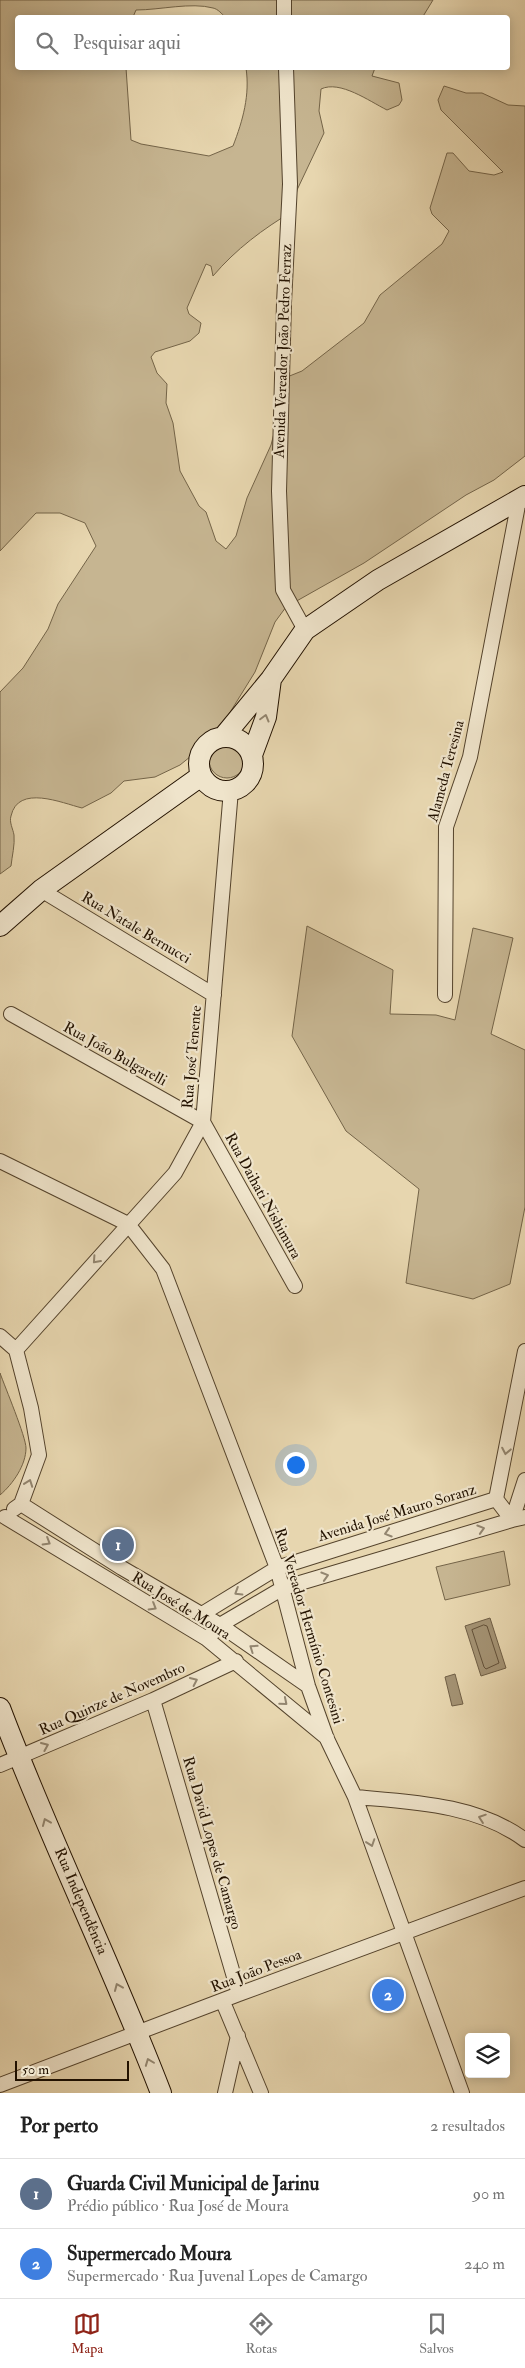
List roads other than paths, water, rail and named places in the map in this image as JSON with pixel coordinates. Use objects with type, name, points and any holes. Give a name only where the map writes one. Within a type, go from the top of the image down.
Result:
[{"type":"main road","points":[[224,736],[271,679],[305,630],[378,580],[522,498]]},
{"type":"main road","points":[[252,756],[266,717],[271,679]]},
{"type":"main road","points":[[224,736],[242,741],[252,756],[254,765],[247,781],[232,790],[214,788],[201,776],[198,767],[202,750],[215,738],[224,736]]},
{"type":"main road","points":[[0,926],[41,890],[201,776]]},
{"type":"main road","name":"Rua Independência","points":[[0,1708],[18,1757],[137,2031],[161,2093]]},
{"type":"street","points":[[284,0],[284,15]]},
{"type":"street","name":"Avenida Vereador João Pedro Ferraz","points":[[286,70],[290,184],[284,303],[279,491],[283,590],[305,630]]},
{"type":"street","name":"Alameda Teresina","points":[[445,995],[446,827],[470,757],[522,498]]},
{"type":"street","name":"Rua José Tenente","points":[[16,1350],[175,1173],[203,1122],[232,790]]},
{"type":"street","name":"Rua Natale Bernucci","points":[[41,890],[214,995]]},
{"type":"street","name":"Rua João Bulgarelli","points":[[11,1014],[203,1122]]},
{"type":"street","name":"Rua Daihati Nishimura","points":[[203,1122],[295,1286]]},
{"type":"street","points":[[0,1160],[128,1224]]},
{"type":"street","name":"Rua Vereador Hermínio Contesini","points":[[128,1224],[163,1269],[277,1568],[308,1686],[354,1798],[462,2093]]},
{"type":"street","points":[[0,1336],[16,1350],[31,1408],[39,1455],[21,1504],[2,1519]]},
{"type":"street","name":"Avenida José Mauro Soranz","points":[[202,1614],[277,1568],[496,1499],[525,1351]]},
{"type":"street","points":[[519,1519],[525,1480]]},
{"type":"street","points":[[496,1499],[519,1519]]},
{"type":"street","name":"Rua José de Moura","points":[[21,1504],[122,1568],[220,1624],[308,1686]]},
{"type":"street","name":"Rua José de Moura","points":[[2,1519],[207,1639],[328,1738]]},
{"type":"street","points":[[207,1639],[220,1624],[283,1588],[519,1519]]},
{"type":"street","points":[[111,1582],[122,1568]]},
{"type":"street","name":"Rua Quinze de Novembro","points":[[0,1765],[153,1700],[236,1661]]},
{"type":"street","name":"Rua David Lopes de Camargo","points":[[153,1700],[239,1994]]},
{"type":"street","points":[[354,1798],[417,1803],[471,1814],[507,1827],[525,1840]]},
{"type":"street","name":"Rua João Pessoa","points":[[0,2085],[137,2031],[223,2002],[239,1994],[525,1888]]},
{"type":"street","points":[[223,2002],[261,2093]]},
{"type":"street","points":[[225,2093],[238,2036]]},
{"type":"water","points":[[490,1618],[506,1668],[481,1676],[465,1626]]},
{"type":"water","points":[[455,1674],[463,1704],[452,1706],[445,1677]]},
{"type":"place","name":"Guarda Civil Municipal de Jarinu","points":[[118,1545]]},
{"type":"place","name":"Supermercado Moura","points":[[388,1995]]}]
